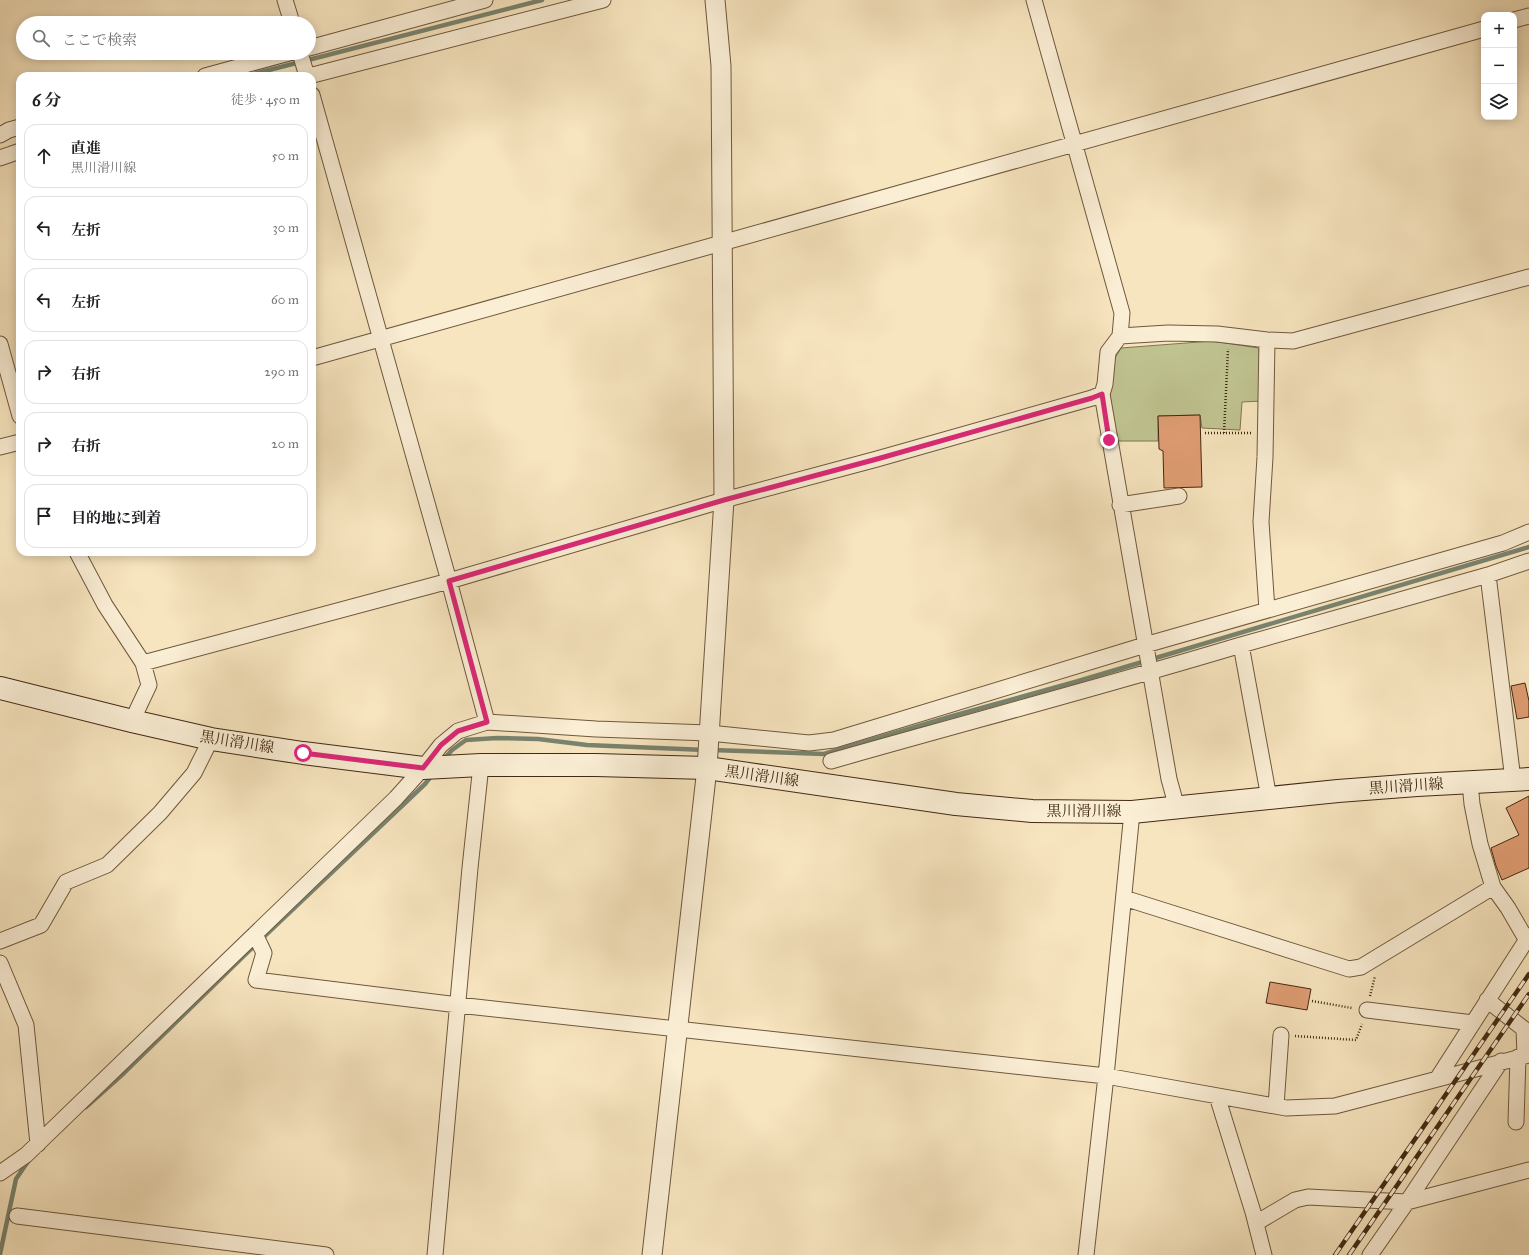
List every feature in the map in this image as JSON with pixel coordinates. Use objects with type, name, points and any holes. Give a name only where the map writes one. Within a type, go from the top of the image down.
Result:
[{"type":"main road","name":"黒川滑川線","points":[[0,688],[211,739],[303,753],[423,768],[481,765],[596,764],[707,768],[956,804],[1032,811],[1132,812],[1401,786],[1521,779]]},
{"type":"street","points":[[285,0],[290,16]]},
{"type":"street","points":[[316,46],[486,0]]},
{"type":"street","points":[[316,74],[603,0]]},
{"type":"street","points":[[652,1255],[707,768],[724,500],[721,66],[715,0]]},
{"type":"street","points":[[1034,0],[1122,312],[1120,336],[1108,352],[1105,384],[1102,394],[1145,645],[1169,779],[1176,808]]},
{"type":"street","points":[[1517,19],[1529,16]]},
{"type":"street","points":[[316,357],[1481,30]]},
{"type":"street","points":[[220,72],[263,60]]},
{"type":"street","points":[[302,60],[307,72]]},
{"type":"street","points":[[316,109],[449,581],[487,722]]},
{"type":"street","points":[[0,135],[16,128]]},
{"type":"street","points":[[0,158],[16,152]]},
{"type":"street","points":[[1120,336],[1168,333],[1217,334],[1267,340],[1293,341],[1529,276]]},
{"type":"street","points":[[1267,340],[1266,433],[1261,522],[1267,610]]},
{"type":"street","points":[[0,344],[16,402]]},
{"type":"street","points":[[143,663],[449,581],[724,500],[892,455],[1102,394]]},
{"type":"street","points":[[0,447],[16,443]]},
{"type":"street","points":[[1120,504],[1179,496]]},
{"type":"street","points":[[0,1173],[26,1155],[38,1144],[396,798],[441,745],[458,731],[487,722],[596,729],[709,733],[809,743],[834,740],[1145,645],[1503,543],[1529,532]]},
{"type":"street","points":[[79,556],[105,605],[143,663],[149,684],[132,721]]},
{"type":"street","points":[[831,762],[963,723],[1150,672],[1488,575],[1529,561]]},
{"type":"street","points":[[1488,575],[1521,779]]},
{"type":"street","points":[[1241,645],[1269,798]]},
{"type":"street","points":[[0,942],[41,925],[66,882],[107,865],[160,813],[190,778],[211,739]]},
{"type":"street","points":[[435,1255],[481,765]]},
{"type":"street","points":[[1437,1079],[1528,938],[1494,887],[1480,844],[1472,804],[1470,783]]},
{"type":"street","points":[[1086,1255],[1106,1076],[1132,812]]},
{"type":"street","points":[[1124,898],[1349,969],[1361,967],[1494,887]]},
{"type":"street","points":[[255,934],[264,953],[256,980],[458,1005],[1106,1076],[1286,1108],[1335,1106],[1524,1056]]},
{"type":"street","points":[[0,963],[26,1025],[38,1144]]},
{"type":"street","points":[[1487,1000],[1524,1029],[1524,1056],[1516,1122]]},
{"type":"street","points":[[1367,1010],[1473,1023]]},
{"type":"street","points":[[1276,1106],[1281,1035]]},
{"type":"street","points":[[1370,1255],[1501,1061]]},
{"type":"street","points":[[1217,1096],[1256,1223],[1264,1255]]},
{"type":"street","points":[[1256,1223],[1295,1200],[1308,1197],[1407,1202],[1529,1170]]},
{"type":"street","points":[[17,1216],[326,1255]]},
{"type":"path","points":[[1224,433],[1228,348]]},
{"type":"path","points":[[1205,432],[1266,433]]},
{"type":"path","points":[[1281,1035],[1356,1040],[1367,1010],[1375,976],[1368,963]]},
{"type":"path","points":[[1312,1001],[1367,1010]]},
{"type":"green space","points":[[1212,341],[1259,348],[1262,401],[1242,402],[1240,430],[1202,428],[1200,415],[1158,416],[1158,441],[1115,441],[1110,395],[1112,363],[1121,348]]},
{"type":"building","points":[[1200,415],[1202,487],[1164,488],[1163,451],[1159,449],[1158,416]]},
{"type":"building","points":[[1525,683],[1529,701],[1529,717],[1517,719],[1511,686]]},
{"type":"building","points":[[1529,796],[1529,868],[1502,880],[1491,848],[1519,835],[1506,808]]},
{"type":"building","points":[[1270,982],[1311,989],[1307,1010],[1266,1003]]},
{"type":"waterway","points":[[316,58],[542,0]]},
{"type":"waterway","points":[[262,72],[308,60]]},
{"type":"waterway","points":[[712,750],[824,754],[1075,682],[1529,547]]},
{"type":"waterway","points":[[444,759],[452,750],[466,740],[497,738],[538,739],[587,745],[705,750]]},
{"type":"waterway","points":[[86,1107],[124,1073],[249,951],[425,784],[432,775]]},
{"type":"waterway","points":[[0,1254],[16,1179],[29,1160]]},
{"type":"railway","points":[[1335,1255],[1529,974]]},
{"type":"railway","points":[[1349,1255],[1529,994]]},
{"type":"route","points":[[303,753],[423,768],[441,745],[458,731],[487,722],[449,581],[724,500],[877,459],[1102,394],[1109,440]]}]
